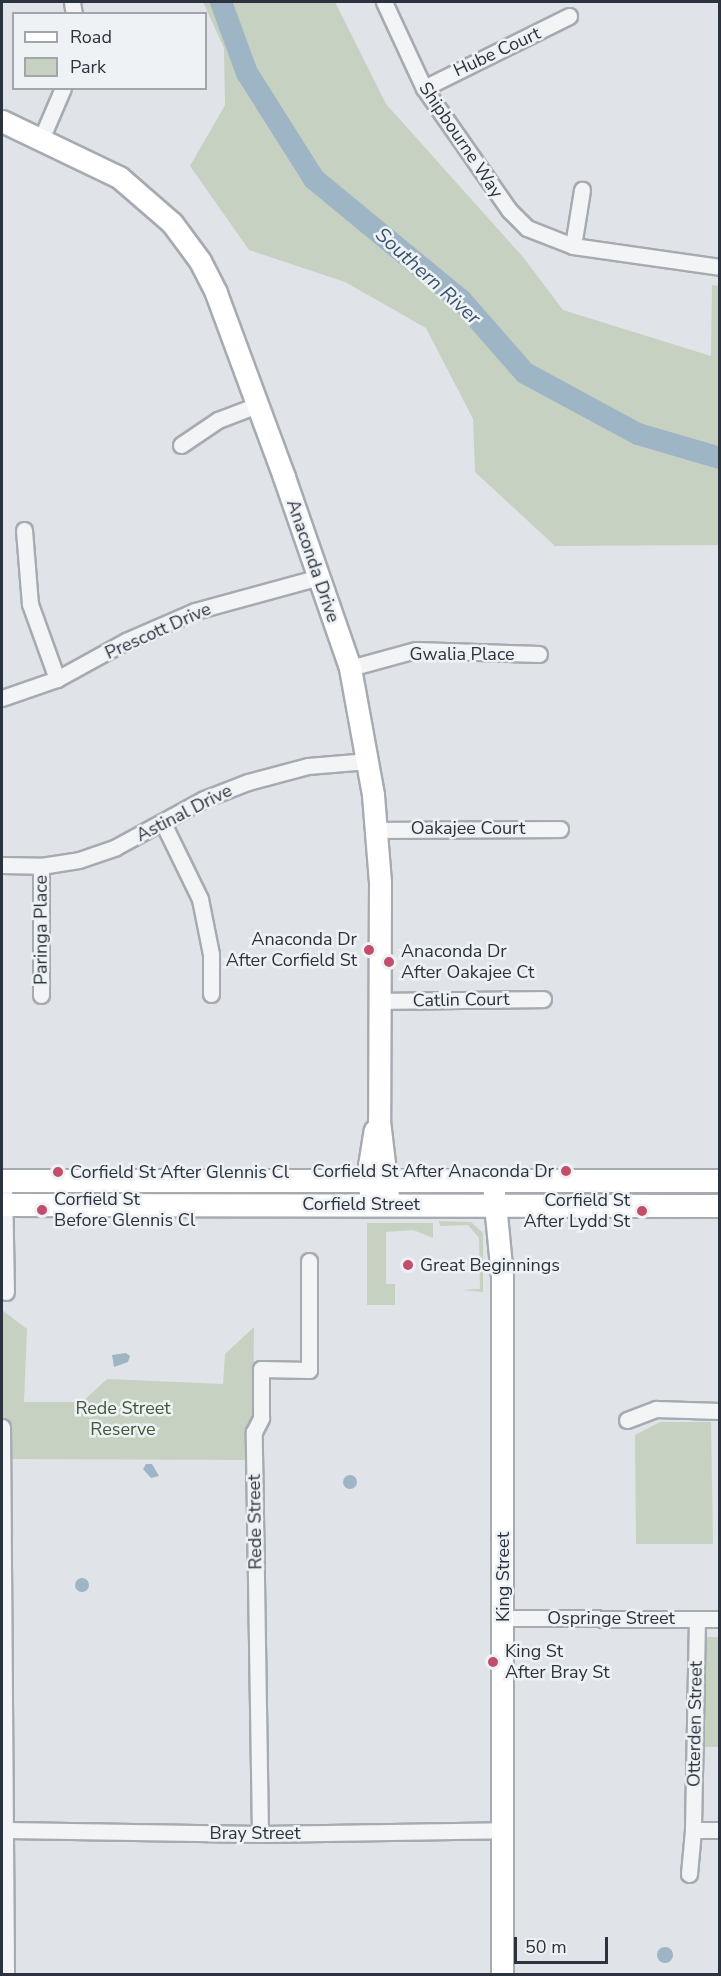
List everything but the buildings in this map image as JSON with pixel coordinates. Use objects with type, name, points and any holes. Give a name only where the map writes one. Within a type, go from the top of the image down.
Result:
[{"type":"main road","name":"Anaconda Drive","points":[[2,121],[42,138],[119,177],[172,223],[208,276],[319,577],[350,668],[368,761],[377,830],[380,1001],[379,1193]]},
{"type":"main road","name":"Corfield Street","points":[[3,1181],[503,1195],[720,1206]]},
{"type":"main road","name":"Corfield Street","points":[[503,1195],[720,1181]]},
{"type":"main road","name":"Corfield Street","points":[[3,1205],[379,1193]]},
{"type":"main road","name":"King Street","points":[[502,1974],[504,1830],[501,1253],[503,1195]]},
{"type":"street","name":"Shipbourne Way","points":[[384,2],[424,88],[510,210],[527,228],[573,246],[720,267]]},
{"type":"street","name":"Hube Court","points":[[424,88],[569,16]]},
{"type":"street","points":[[42,138],[62,90]]},
{"type":"street","points":[[573,246],[582,190]]},
{"type":"street","points":[[181,445],[218,420],[257,405]]},
{"type":"street","points":[[24,530],[30,604],[57,680]]},
{"type":"street","name":"Prescott Drive","points":[[2,698],[57,680],[126,641],[195,611],[319,577]]},
{"type":"street","name":"Gwalia Place","points":[[350,668],[416,650],[539,654]]},
{"type":"street","name":"Astinal Drive","points":[[2,865],[41,866],[79,860],[116,848],[204,799],[248,782],[308,766],[368,761]]},
{"type":"street","points":[[163,823],[200,898],[211,954],[211,994]]},
{"type":"street","name":"Oakajee Court","points":[[377,830],[560,829]]},
{"type":"street","name":"Paringa Place","points":[[41,866],[41,995]]},
{"type":"street","name":"Catlin Court","points":[[380,1001],[543,999]]},
{"type":"street","points":[[3,1181],[6,1292]]},
{"type":"street","name":"Rede Street","points":[[260,1834],[254,1432],[261,1418],[261,1369],[309,1370],[309,1261]]},
{"type":"street","points":[[627,1420],[656,1410],[720,1411]]},
{"type":"street","points":[[3,1428],[6,1974]]},
{"type":"street","name":"Ospringe Street","points":[[503,1618],[720,1619]]},
{"type":"street","name":"Otterden Street","points":[[689,1874],[694,1858],[697,1619]]},
{"type":"street","name":"Bray Street","points":[[7,1830],[260,1834],[504,1830]]},
{"type":"street","points":[[693,1830],[720,1830]]},
{"type":"green space","points":[[203,2],[335,2],[386,104],[523,257],[563,310],[711,356],[712,285],[719,286],[719,545],[555,546],[475,472],[473,419],[426,328],[345,282],[249,250],[190,166],[225,105],[224,48]]},
{"type":"green space","points":[[439,1221],[471,1222],[483,1233],[483,1292],[461,1290],[480,1289],[479,1238],[468,1225],[440,1226]]},
{"type":"green space","points":[[367,1223],[433,1223],[433,1238],[413,1230],[386,1232],[386,1284],[395,1284],[395,1305],[367,1305]]},
{"type":"green space","name":"Rede Street Reserve","points":[[2,1310],[27,1329],[24,1402],[82,1402],[107,1379],[223,1384],[225,1354],[254,1327],[253,1423],[246,1440],[247,1460],[12,1459],[10,1432],[2,1419]]},
{"type":"green space","points":[[660,1422],[711,1422],[713,1544],[636,1544],[635,1435]]},
{"type":"green space","points":[[703,1637],[719,1637],[719,1747],[703,1747]]},
{"type":"water","points":[[126,1353],[130,1356],[128,1362],[114,1367],[112,1355]]},
{"type":"water","points":[[146,1464],[152,1464],[159,1476],[151,1478],[143,1469]]},
{"type":"water","points":[[347,1475],[353,1475],[357,1482],[353,1489],[347,1489],[343,1485],[343,1479]]},
{"type":"water","points":[[79,1578],[85,1578],[89,1585],[85,1592],[79,1592],[75,1588],[75,1582]]},
{"type":"water","points":[[665,1947],[673,1955],[665,1963],[657,1955]]},
{"type":"waterway","name":"Southern River","points":[[221,2],[247,73],[314,179],[461,300],[525,373],[638,434],[720,458]]},
{"type":"place","name":"Anaconda Dr After Corfield St","points":[[369,950]]},
{"type":"place","name":"Anaconda Dr After Oakajee Ct","points":[[389,962]]},
{"type":"place","name":"Corfield St After Anaconda Dr","points":[[566,1171]]},
{"type":"place","name":"Corfield St After Glennis Cl","points":[[58,1172]]},
{"type":"place","name":"Corfield St Before Glennis Cl","points":[[42,1210]]},
{"type":"place","name":"Corfield St After Lydd St","points":[[642,1211]]},
{"type":"place","name":"Great Beginnings","points":[[408,1265]]},
{"type":"place","name":"King St After Bray St","points":[[493,1662]]}]
